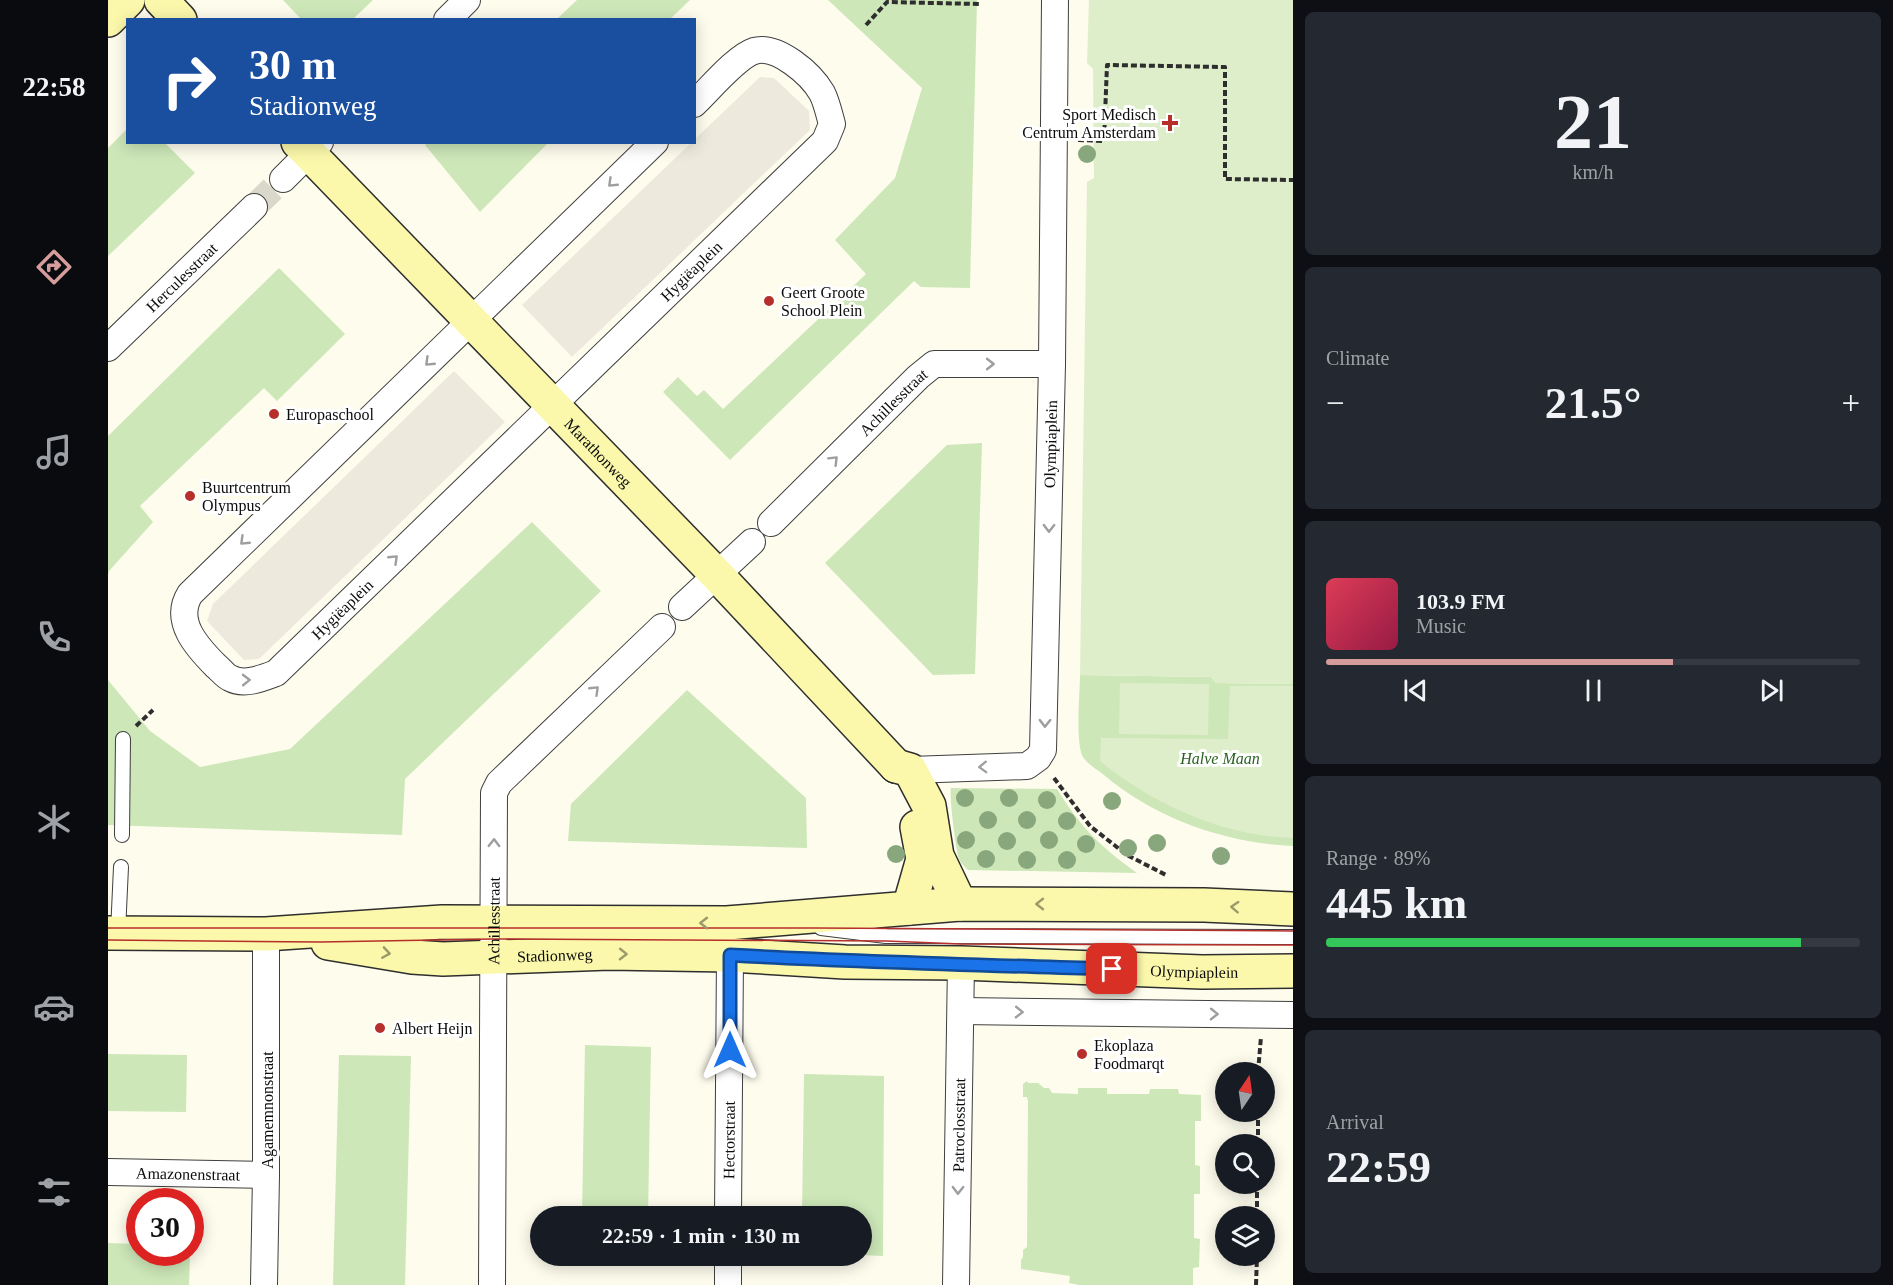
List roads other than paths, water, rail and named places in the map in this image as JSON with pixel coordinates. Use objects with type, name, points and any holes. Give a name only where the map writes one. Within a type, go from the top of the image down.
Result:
[{"type":"main road","points":[[108,20],[128,0]]},
{"type":"main road","points":[[161,0],[178,18]]},
{"type":"main road","name":"Marathonweg","points":[[309,146],[552,406],[903,768]]},
{"type":"main road","points":[[903,768],[929,806],[937,856],[960,904]]},
{"type":"main road","points":[[903,768],[898,780],[913,810],[923,859],[908,922]]},
{"type":"main road","points":[[908,922],[960,904],[1204,905],[1293,909]]},
{"type":"main road","name":"Stadionweg","points":[[111,932],[266,934],[442,922],[908,922]]},
{"type":"main road","name":"Stadionweg","points":[[266,934],[412,957],[443,959],[609,954],[730,955],[845,962]]},
{"type":"main road","name":"Olympiaplein","points":[[845,962],[961,963],[1144,970],[1293,971]]},
{"type":"street","points":[[449,18],[467,0]]},
{"type":"street","name":"Olympiaplein","points":[[903,768],[1027,766],[1038,758],[1043,750],[1052,364],[1055,0]]},
{"type":"street","name":"Hygiëaplein","points":[[652,144],[190,594],[183,609],[187,631],[207,657],[230,678],[243,681],[276,673],[825,141],[832,124],[821,92],[789,59],[771,51],[755,51],[741,58],[696,102]]},
{"type":"street","points":[[283,179],[309,146]]},
{"type":"street","name":"Herculesstraat","points":[[108,348],[254,207]]},
{"type":"street","name":"Achillesstraat","points":[[771,523],[918,377],[934,364],[1052,364]]},
{"type":"street","points":[[682,607],[752,542]]},
{"type":"street","name":"Achillesstraat","points":[[492,1285],[494,793],[499,783],[662,627]]},
{"type":"street","name":"Agamemnonstraat","points":[[264,1285],[267,1175],[266,934]]},
{"type":"street","name":"Hectorstraat","points":[[728,1206],[730,955]]},
{"type":"street","name":"Patroclosstraat","points":[[956,1285],[961,963]]},
{"type":"street","points":[[961,1011],[1293,1015]]},
{"type":"street","name":"Amazonenstraat","points":[[108,1172],[267,1175]]},
{"type":"street","points":[[728,1266],[728,1285]]},
{"type":"lane","points":[[122,835],[123,739]]},
{"type":"lane","points":[[111,932],[121,867]]},
{"type":"lane","name":"Olympiaplein","points":[[908,922],[1293,938]]},
{"type":"tunnel","points":[[254,207],[283,179]]},
{"type":"tram line","points":[[108,928],[1293,931]]},
{"type":"tram line","points":[[108,940],[320,942],[493,939],[1293,945]]},
{"type":"place","name":"Sport Medisch Centrum Amsterdam","points":[[1170,123]]},
{"type":"place","name":"Geert Groote School Plein","points":[[769,301]]},
{"type":"place","name":"Europaschool","points":[[274,414]]},
{"type":"place","name":"Buurtcentrum Olympus","points":[[190,496]]},
{"type":"place","name":"Albert Heijn","points":[[380,1028]]},
{"type":"place","name":"Ekoplaza Foodmarqt","points":[[1082,1054]]},
{"type":"park label","name":"Halve Maan","points":[[1220,758]]}]
